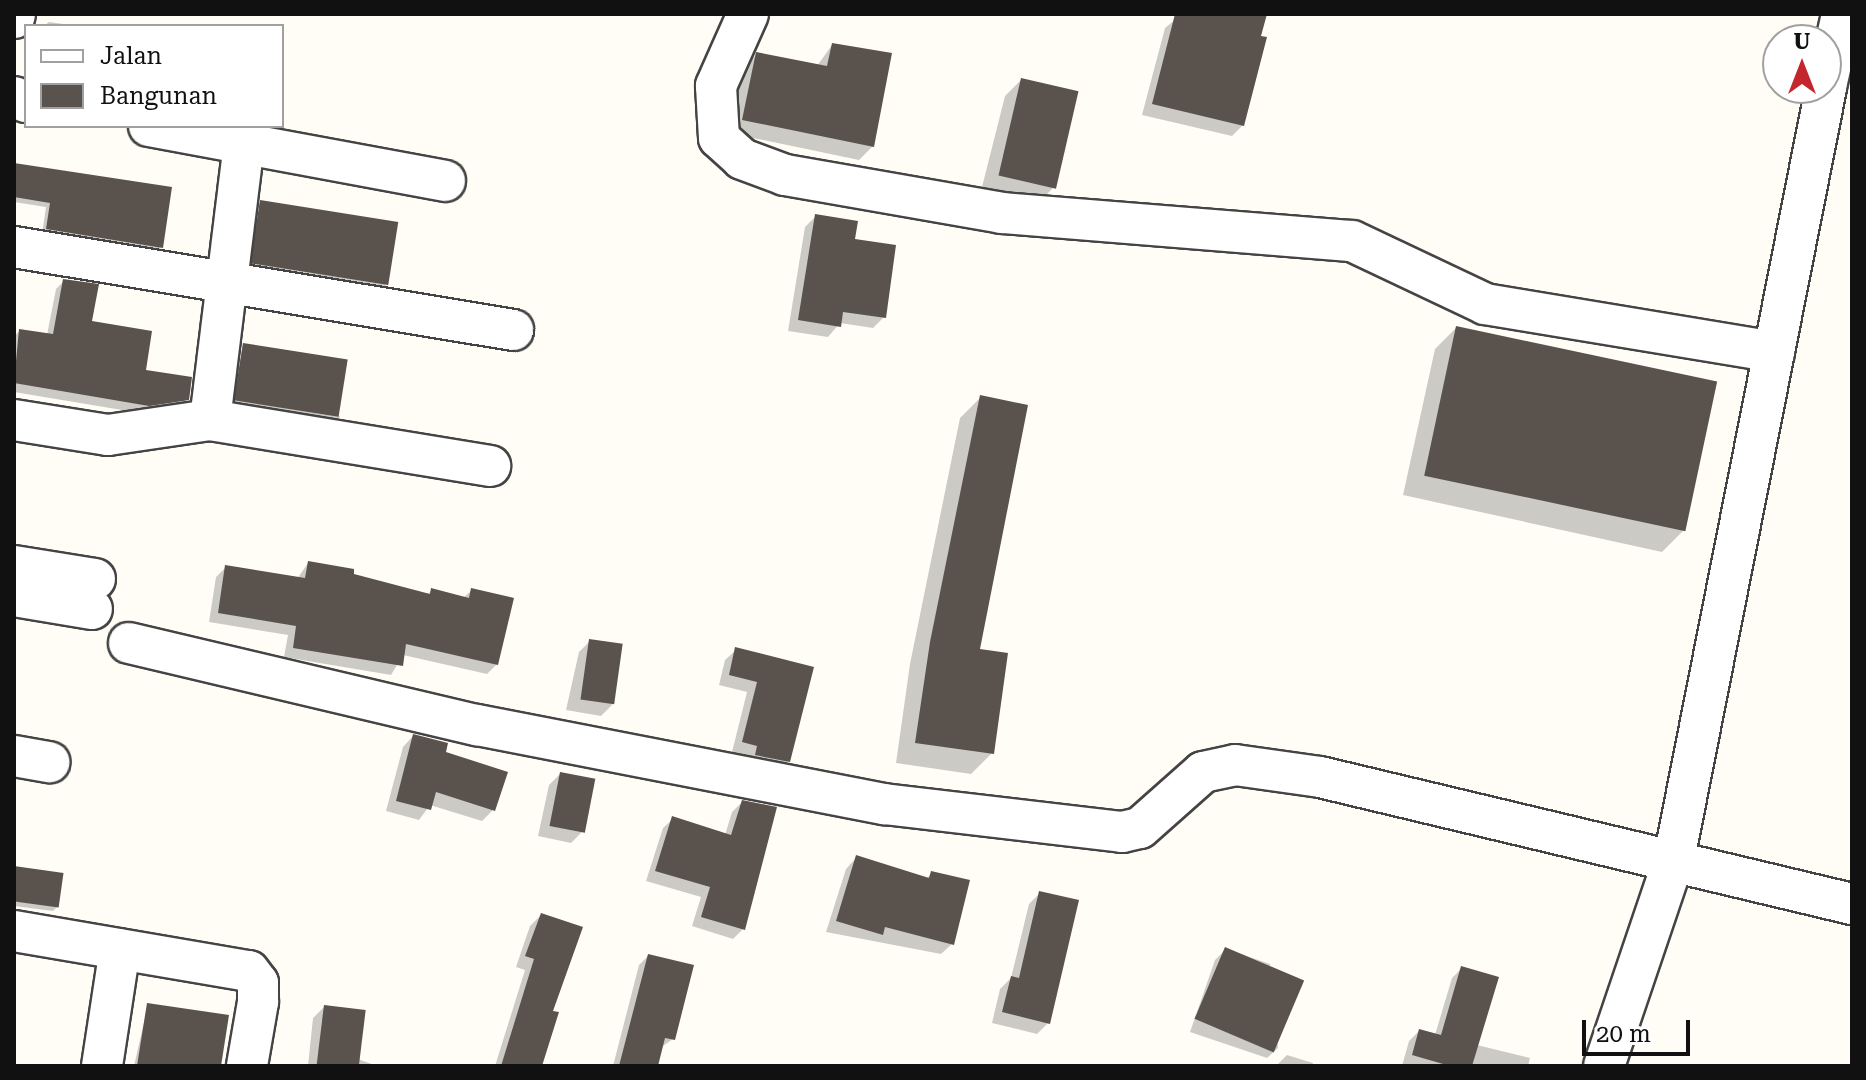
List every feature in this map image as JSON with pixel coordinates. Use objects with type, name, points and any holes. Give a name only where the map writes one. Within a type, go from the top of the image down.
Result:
[{"type":"street","points":[[748,14],[716,86],[719,138],[742,159],[785,175],[1002,213],[1352,241],[1485,304],[1774,352]]},
{"type":"street","points":[[1604,1066],[1674,859],[1823,104]]},
{"type":"street","points":[[168,128],[245,136],[445,181]]},
{"type":"street","points":[[210,420],[245,136]]},
{"type":"street","points":[[14,247],[228,280],[513,330]]},
{"type":"street","points":[[14,420],[108,435],[210,420],[490,466]]},
{"type":"street","points":[[14,566],[94,594],[14,596]]},
{"type":"street","points":[[129,643],[477,725],[884,804],[1122,832],[1140,828],[1203,772],[1235,765],[1320,777],[1674,859],[1852,904]]},
{"type":"street","points":[[14,931],[249,971],[258,983],[258,1002],[247,1066]]},
{"type":"street","points":[[102,1066],[120,949]]},
{"type":"building","points":[[1175,14],[1267,14],[1261,36],[1267,37],[1244,126],[1152,104]]},
{"type":"building","points":[[832,43],[892,53],[874,147],[742,120],[756,52],[827,66]]},
{"type":"building","points":[[1021,78],[1078,91],[1056,189],[999,175]]},
{"type":"building","points":[[14,163],[172,187],[163,248],[46,229],[50,203],[14,197]]},
{"type":"building","points":[[260,200],[398,222],[388,285],[250,263]]},
{"type":"building","points":[[815,214],[858,221],[855,239],[896,245],[886,318],[843,312],[841,327],[798,320]]},
{"type":"building","points":[[63,279],[99,284],[92,321],[152,331],[146,370],[192,377],[189,400],[149,406],[14,383],[19,329],[53,334]]},
{"type":"building","points":[[1456,326],[1717,382],[1685,531],[1424,476]]},
{"type":"building","points":[[243,343],[348,360],[339,417],[234,400]]},
{"type":"building","points":[[980,395],[1028,405],[980,649],[1008,653],[994,754],[915,743],[930,642]]},
{"type":"building","points":[[308,561],[354,569],[354,574],[430,594],[431,588],[469,598],[471,588],[514,598],[498,665],[406,644],[403,666],[293,648],[296,626],[218,613],[225,565],[305,578]]},
{"type":"building","points":[[589,639],[623,644],[614,704],[581,699]]},
{"type":"building","points":[[735,647],[814,667],[790,762],[755,755],[757,746],[742,742],[757,682],[729,675]]},
{"type":"building","points":[[413,734],[448,743],[446,752],[508,772],[495,811],[436,792],[431,810],[396,801]]},
{"type":"building","points":[[560,772],[595,779],[585,833],[550,826]]},
{"type":"building","points":[[742,800],[777,807],[745,930],[701,917],[710,887],[655,871],[672,816],[731,835]]},
{"type":"building","points":[[856,855],[929,878],[931,871],[970,880],[954,945],[885,927],[883,935],[836,921]]},
{"type":"building","points":[[14,866],[64,873],[59,908],[14,901]]},
{"type":"building","points":[[1039,891],[1079,900],[1050,1024],[1002,1012],[1011,976],[1019,978]]},
{"type":"building","points":[[541,913],[583,927],[553,1011],[559,1012],[542,1066],[501,1066],[534,959],[525,956]]},
{"type":"building","points":[[1225,947],[1304,981],[1274,1052],[1195,1019]]},
{"type":"building","points":[[648,954],[694,965],[675,1040],[665,1038],[658,1066],[619,1066]]},
{"type":"building","points":[[1461,966],[1499,977],[1472,1066],[1450,1066],[1412,1055],[1419,1029],[1441,1035]]},
{"type":"building","points":[[147,1003],[229,1015],[221,1066],[137,1066]]},
{"type":"building","points":[[324,1005],[366,1010],[359,1066],[317,1066]]}]
